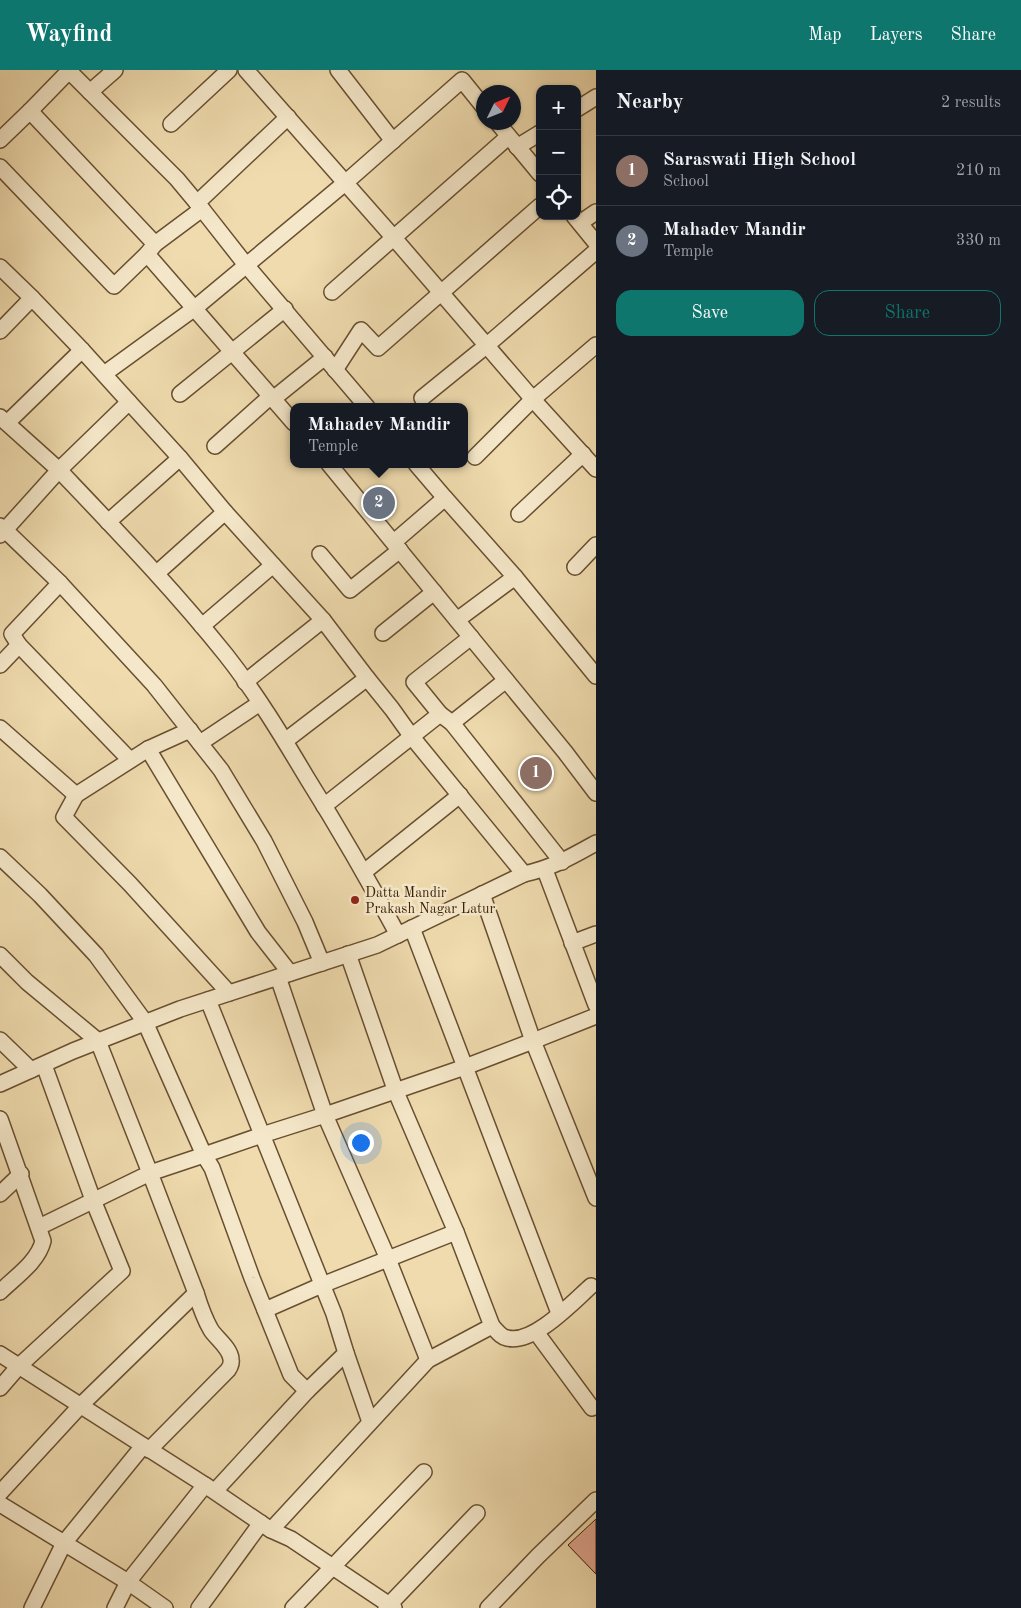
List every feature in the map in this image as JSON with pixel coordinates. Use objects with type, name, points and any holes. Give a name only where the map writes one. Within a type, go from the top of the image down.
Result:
[{"type":"street","points":[[90,92],[115,70]]},
{"type":"street","points":[[171,124],[230,70]]},
{"type":"street","points":[[246,70],[486,346],[592,462],[519,514]]},
{"type":"street","points":[[338,70],[393,141]]},
{"type":"street","points":[[0,140],[69,71],[177,179],[246,265],[364,403]]},
{"type":"street","points":[[104,374],[195,308],[345,183],[393,141],[458,75],[476,96]]},
{"type":"street","points":[[581,106],[596,97]]},
{"type":"street","points":[[30,111],[151,249],[195,308],[290,418]]},
{"type":"street","points":[[0,167],[114,286],[151,249],[200,206],[288,117]]},
{"type":"street","points":[[503,130],[536,169]]},
{"type":"street","points":[[332,292],[394,238],[513,142],[536,134]]},
{"type":"street","points":[[335,370],[361,330],[378,348],[536,210]]},
{"type":"street","points":[[581,218],[596,212]]},
{"type":"street","points":[[577,220],[596,243]]},
{"type":"street","points":[[422,398],[486,346],[596,251]]},
{"type":"street","points":[[0,267],[104,374],[323,620],[412,737],[524,874]]},
{"type":"street","points":[[0,331],[32,298]]},
{"type":"street","points":[[180,394],[285,310]]},
{"type":"street","points":[[475,457],[533,399],[596,345]]},
{"type":"street","points":[[82,350],[4,420],[59,470],[156,574],[227,656],[285,741],[364,872],[398,935]]},
{"type":"street","points":[[215,446],[272,397],[325,357]]},
{"type":"street","points":[[129,402],[59,470],[2,530],[60,583],[154,685],[221,770],[264,841],[305,922],[322,963]]},
{"type":"street","points":[[108,522],[180,458]]},
{"type":"street","points":[[332,468],[596,793]]},
{"type":"street","points":[[419,468],[515,578],[596,676]]},
{"type":"street","points":[[320,554],[350,590],[444,498]]},
{"type":"street","points":[[156,574],[225,512]]},
{"type":"street","points":[[575,567],[596,545]]},
{"type":"street","points":[[202,626],[273,565]]},
{"type":"street","points":[[457,620],[515,578]]},
{"type":"street","points":[[60,583],[12,634],[19,645],[130,760]]},
{"type":"street","points":[[383,633],[434,592]]},
{"type":"street","points":[[245,682],[323,620]]},
{"type":"street","points":[[471,637],[414,682],[446,718],[562,862]]},
{"type":"street","points":[[0,666],[19,645]]},
{"type":"street","points":[[285,741],[367,678]]},
{"type":"street","points":[[324,806],[412,737],[506,680]]},
{"type":"street","points":[[200,743],[260,703]]},
{"type":"street","points":[[1,730],[76,795]]},
{"type":"street","points":[[190,730],[148,749],[76,795],[64,817],[136,890],[229,993]]},
{"type":"street","points":[[148,749],[284,975],[325,1115],[388,1259],[428,1360]]},
{"type":"street","points":[[364,872],[460,795]]},
{"type":"street","points":[[0,1084],[145,1022],[377,944],[524,874],[545,870],[596,843]]},
{"type":"street","points":[[0,857],[40,894],[96,955],[145,1022],[204,1155],[212,1168],[292,1375],[308,1391]]},
{"type":"street","points":[[545,870],[596,1005]]},
{"type":"street","points":[[482,894],[533,1041],[596,1198]]},
{"type":"street","points":[[412,928],[559,1314]]},
{"type":"street","points":[[572,943],[596,934]]},
{"type":"street","points":[[348,954],[396,1092],[456,1232],[492,1326],[508,1339],[527,1336],[536,1332],[594,1287]]},
{"type":"street","points":[[0,955],[28,982],[98,1041],[205,1318],[232,1360],[228,1370],[146,1448],[64,1543],[32,1608]]},
{"type":"street","points":[[208,1000],[334,1314],[370,1422]]},
{"type":"street","points":[[38,1227],[150,1173],[396,1092],[596,1016]]},
{"type":"street","points":[[0,1040],[37,1067],[122,1271],[19,1366],[0,1388]]},
{"type":"street","points":[[0,1119],[5,1146],[20,1174],[43,1241],[41,1249],[36,1256],[0,1292]]},
{"type":"street","points":[[0,1194],[20,1174]]},
{"type":"street","points":[[266,1310],[322,1285],[456,1232]]},
{"type":"street","points":[[0,1493],[81,1405],[196,1293]]},
{"type":"street","points":[[199,1608],[266,1526],[370,1422],[428,1360],[492,1326]]},
{"type":"street","points":[[536,1332],[592,1408]]},
{"type":"street","points":[[115,1608],[128,1582],[210,1488],[346,1353]]},
{"type":"street","points":[[0,1354],[210,1488],[266,1526],[291,1539],[389,1607],[477,1513]]},
{"type":"street","points":[[293,1608],[424,1472]]},
{"type":"street","points":[[488,1608],[596,1500]]},
{"type":"street","points":[[0,1504],[128,1582],[165,1608]]},
{"type":"building","points":[[596,1519],[596,1574],[568,1545]]},
{"type":"place","name":"Mahadev Mandir","points":[[379,503]]},
{"type":"place","name":"Saraswati High School","points":[[536,773]]},
{"type":"place","name":"Datta Mandir Prakash Nagar Latur","points":[[355,900]]}]
